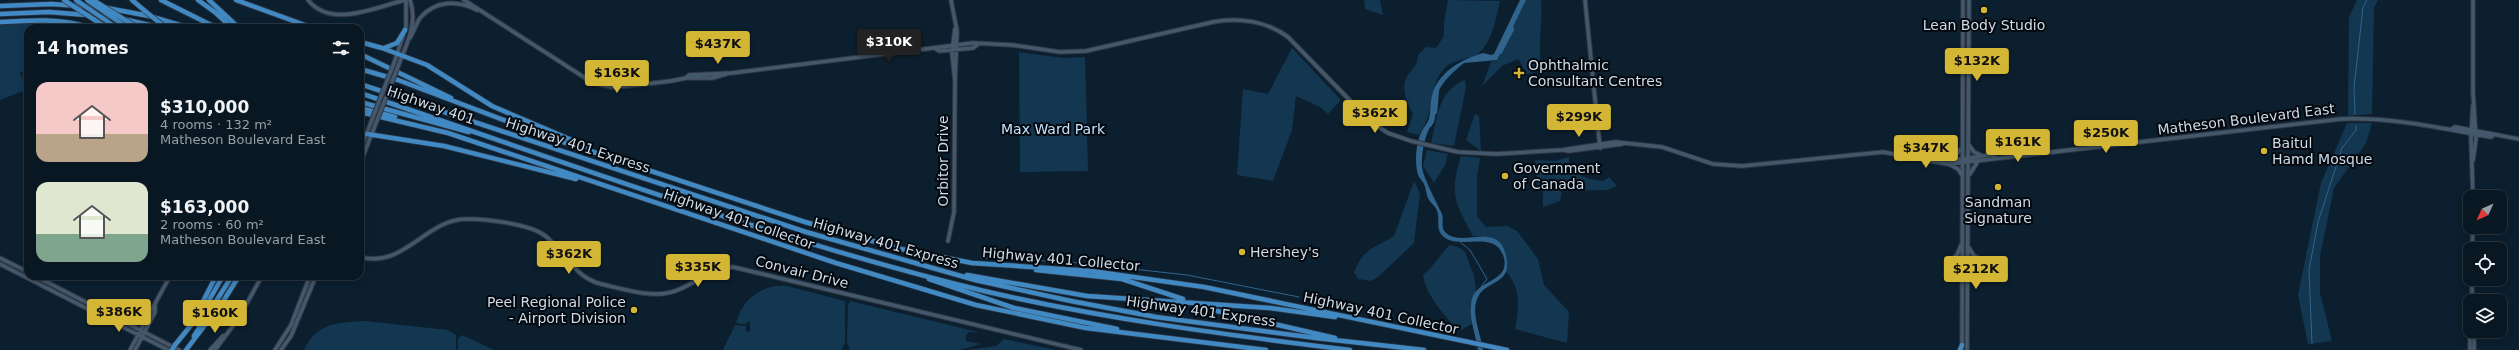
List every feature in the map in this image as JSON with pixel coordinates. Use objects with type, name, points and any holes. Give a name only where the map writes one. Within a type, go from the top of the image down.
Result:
[{"type":"highway","points":[[64,0],[101,24]]},
{"type":"highway","points":[[76,0],[112,24]]},
{"type":"highway","points":[[87,0],[122,24]]},
{"type":"highway","points":[[93,0],[132,24]]},
{"type":"highway","points":[[132,0],[160,24]]},
{"type":"highway","points":[[161,0],[209,24]]},
{"type":"highway","points":[[198,0],[228,24]]},
{"type":"highway","points":[[209,0],[236,24]]},
{"type":"highway","points":[[236,0],[302,24]]},
{"type":"highway","points":[[0,6],[51,4],[96,7],[149,16],[176,24]]},
{"type":"highway","points":[[0,14],[75,13],[121,18],[147,24]]},
{"type":"highway","points":[[276,15],[297,24]]},
{"type":"highway","points":[[0,22],[43,20],[78,24]]},
{"type":"highway","points":[[382,48],[397,43],[405,30]]},
{"type":"highway","points":[[364,43],[382,48],[434,69],[473,95],[502,111],[610,157]]},
{"type":"highway","points":[[364,56],[485,114]]},
{"type":"highway","points":[[364,70],[398,80],[485,114]]},
{"type":"highway","name":"Highway 401 Express","points":[[364,85],[812,234],[958,274],[1059,299],[1148,315],[1266,332],[1424,350]]},
{"type":"highway","name":"Highway 401","points":[[364,94],[494,138]]},
{"type":"highway","points":[[364,103],[494,138]]},
{"type":"highway","points":[[364,109],[423,126]]},
{"type":"highway","points":[[364,113],[423,126]]},
{"type":"highway","name":"Highway 401 Collector","points":[[485,114],[805,222],[894,247],[956,261],[1025,268],[1091,271],[1141,276],[1204,287],[1507,350]]},
{"type":"highway","name":"Highway 401 Collector","points":[[423,126],[836,263],[939,295],[1022,317],[1086,328],[1266,350]]},
{"type":"highway","points":[[369,134],[444,146],[606,186]]},
{"type":"highway","name":"Highway 401 Express","points":[[494,138],[843,253],[920,274],[1014,297],[1126,320],[1350,350]]},
{"type":"highway","points":[[1025,268],[1122,279],[1182,299]]},
{"type":"highway","points":[[920,274],[940,284],[1014,308],[1052,317],[1153,335]]},
{"type":"highway","points":[[958,274],[1087,296],[1270,308],[1360,320]]},
{"type":"highway","points":[[182,338],[208,294],[214,280]]},
{"type":"highway","points":[[172,350],[204,309],[221,280]]},
{"type":"highway","points":[[186,349],[229,280]]},
{"type":"highway","points":[[186,349],[238,280]]},
{"type":"highway","points":[[1217,311],[1341,340]]},
{"type":"street","points":[[309,1],[323,12],[338,15],[405,0],[405,30],[399,64],[376,123],[364,143]]},
{"type":"street","points":[[410,0],[413,21],[410,38]]},
{"type":"street","name":"Matheson Boulevard East","points":[[464,0],[587,80],[600,85],[628,86],[686,78],[712,78],[726,74],[977,45],[1012,45],[1060,52],[1086,51],[1227,19],[1262,24],[1281,31],[1292,39],[1370,121],[1388,133],[1411,141],[1447,150],[1480,154],[1562,150],[1569,151],[1623,144],[1662,148],[1702,162],[1732,166],[1872,152],[1895,153],[1948,164],[1962,160]]},
{"type":"street","name":"Orbitor Drive","points":[[948,241],[954,212],[955,29],[951,0]]},
{"type":"street","points":[[1585,0],[1600,146]]},
{"type":"street","points":[[1961,348],[1963,0]]},
{"type":"street","points":[[1967,350],[1969,0]]},
{"type":"street","points":[[2473,0],[2473,105],[2471,131],[2473,190]]},
{"type":"street","points":[[364,151],[371,122],[394,63],[425,13],[442,4],[451,2],[466,5],[494,20]]},
{"type":"street","points":[[2473,105],[2476,132],[2475,154],[2473,160]]},
{"type":"street","name":"Matheson Boulevard East","points":[[1941,163],[1950,159],[1979,161],[1995,157],[2341,119],[2392,119],[2519,139]]},
{"type":"street","points":[[1969,144],[1974,152],[1983,156]]},
{"type":"street","points":[[1950,159],[1962,148]]},
{"type":"street","name":"Matheson Boulevard East","points":[[1969,160],[1983,156],[1995,157]]},
{"type":"street","points":[[1969,175],[1979,161]]},
{"type":"street","points":[[1948,164],[1958,169],[1962,176]]},
{"type":"street","name":"Convair Drive","points":[[364,257],[384,259],[403,252],[445,224],[464,219],[482,221],[527,228],[540,232],[554,245],[576,271],[590,280],[601,284],[652,294],[668,293],[681,288],[713,270],[733,267],[1081,350]]},
{"type":"street","points":[[1949,262],[1957,255],[1962,242]]},
{"type":"street","points":[[1968,247],[1974,256],[1981,259]]},
{"type":"street","points":[[0,258],[24,270]]},
{"type":"street","points":[[1968,274],[1977,262]]},
{"type":"street","points":[[0,264],[24,276]]},
{"type":"street","points":[[33,280],[179,350]]},
{"type":"street","points":[[42,280],[141,333],[168,350]]},
{"type":"street","points":[[130,350],[155,312],[155,306],[168,280]]},
{"type":"street","points":[[215,350],[231,328],[260,280]]},
{"type":"street","points":[[275,350],[289,330],[308,280]]},
{"type":"street","points":[[281,350],[291,336],[314,280]]},
{"type":"street","points":[[210,350],[231,328]]},
{"type":"street","points":[[135,350],[141,333]]},
{"type":"street","points":[[2470,338],[2470,350]]},
{"type":"street","points":[[2474,338],[2474,350]]},
{"type":"green space","points":[[1364,0],[1380,0],[1383,15],[1365,9]]},
{"type":"green space","points":[[1448,0],[1500,1],[1492,33],[1484,48],[1472,57],[1453,62],[1444,69],[1437,79],[1431,107],[1419,135],[1407,132],[1413,114],[1404,90],[1406,79],[1416,64],[1418,55],[1426,47],[1436,48],[1444,36],[1444,22]]},
{"type":"green space","points":[[1526,0],[1541,0],[1540,52],[1542,70],[1527,74],[1518,59],[1502,66],[1482,86],[1491,62],[1497,60]]},
{"type":"green space","points":[[2357,0],[2378,0],[2374,8],[2372,114],[2348,116],[2349,17]]},
{"type":"green space","points":[[47,22],[59,24],[24,24],[24,70],[20,73],[24,81],[24,91],[0,100],[0,24]]},
{"type":"green space","points":[[1292,48],[1341,100],[1328,114],[1320,107],[1296,96],[1292,130],[1273,181],[1237,175],[1243,89],[1268,94]]},
{"type":"green space","name":"Max Ward Park","points":[[1019,52],[1063,58],[1085,57],[1088,171],[1020,172]]},
{"type":"green space","points":[[1465,80],[1466,87],[1454,146],[1431,143],[1437,115],[1444,98],[1456,85]]},
{"type":"green space","points":[[1475,114],[1479,116],[1481,151],[1466,140]]},
{"type":"green space","points":[[2347,123],[2372,123],[2366,143],[2334,188],[2320,256],[2320,293],[2332,341],[2308,344],[2298,295],[2321,183]]},
{"type":"green space","points":[[1427,150],[1448,154],[1445,165],[1434,183],[1423,166]]},
{"type":"green space","points":[[1461,156],[1480,158],[1477,176],[1477,216],[1486,227],[1507,226],[1517,231],[1538,259],[1544,285],[1569,312],[1567,343],[1515,329],[1518,313],[1518,298],[1514,283],[1504,270],[1506,256],[1492,238],[1473,236],[1458,206],[1455,180]]},
{"type":"green space","points":[[1569,157],[1569,170],[1595,180],[1604,181],[1609,177],[1617,186],[1608,190],[1562,191],[1560,201],[1543,207],[1543,192],[1538,184],[1535,160],[1555,161]]},
{"type":"green space","points":[[1414,181],[1420,193],[1414,243],[1378,277],[1371,281],[1358,279],[1354,272],[1366,253],[1375,246],[1394,236]]},
{"type":"green space","points":[[1449,245],[1458,247],[1465,252],[1474,276],[1476,290],[1470,306],[1472,324],[1459,331],[1436,305],[1428,290],[1423,274],[1428,271]]},
{"type":"green space","points":[[774,286],[787,286],[845,301],[845,342],[842,350],[723,350],[735,325],[746,326],[746,332],[750,331],[750,321],[745,324],[736,323],[745,304],[760,291]]},
{"type":"green space","points":[[850,301],[974,331],[979,333],[969,332],[966,335],[966,341],[981,344],[960,350],[850,350],[847,342],[848,305]]},
{"type":"green space","points":[[365,321],[448,330],[456,335],[456,350],[304,350],[315,334],[322,329],[345,322]]},
{"type":"green space","points":[[462,335],[494,350],[458,350],[458,339]]},
{"type":"green space","points":[[1004,339],[1056,350],[967,350],[996,346]]},
{"type":"shaded area","points":[[1520,0],[1526,0],[1497,60],[1464,63],[1440,88],[1436,99],[1434,122],[1427,133],[1422,153],[1423,173],[1442,214],[1445,232],[1460,238],[1488,237],[1496,239],[1502,245],[1506,256],[1506,272],[1498,281],[1482,292],[1476,303],[1475,310],[1477,324],[1483,350],[1478,350],[1471,318],[1472,299],[1475,292],[1480,287],[1499,276],[1505,264],[1503,255],[1498,247],[1491,243],[1456,242],[1441,234],[1438,214],[1427,196],[1424,184],[1417,172],[1417,145],[1420,135],[1429,119],[1432,95],[1441,77],[1460,62],[1483,53],[1491,55],[1494,54]]},
{"type":"waterway","points":[[2355,114],[2354,88],[2363,7],[2367,0]]},
{"type":"waterway","points":[[1500,52],[1512,29]]},
{"type":"waterway","points":[[1435,112],[1437,88]]},
{"type":"waterway","points":[[2312,344],[2309,270],[2318,222],[2342,148],[2356,130],[2356,126]]},
{"type":"waterway","points":[[1460,242],[1470,250],[1487,279],[1481,287]]},
{"type":"waterway","points":[[981,258],[1070,262],[1187,275],[1299,297]]},
{"type":"tunnel","points":[[1198,304],[1217,311]]},
{"type":"place","name":"Lean Body Studio","points":[[1984,10]]},
{"type":"place","name":"Ophthalmic Consultant Centres","points":[[1519,73]]},
{"type":"place","name":"Baitul Hamd Mosque","points":[[2264,151]]},
{"type":"place","name":"Government of Canada","points":[[1505,176]]},
{"type":"place","name":"Sandman Signature","points":[[1998,187]]},
{"type":"place","name":"Hershey's","points":[[1242,252]]},
{"type":"place","name":"Peel Regional Police - Airport Division","points":[[634,310]]}]
